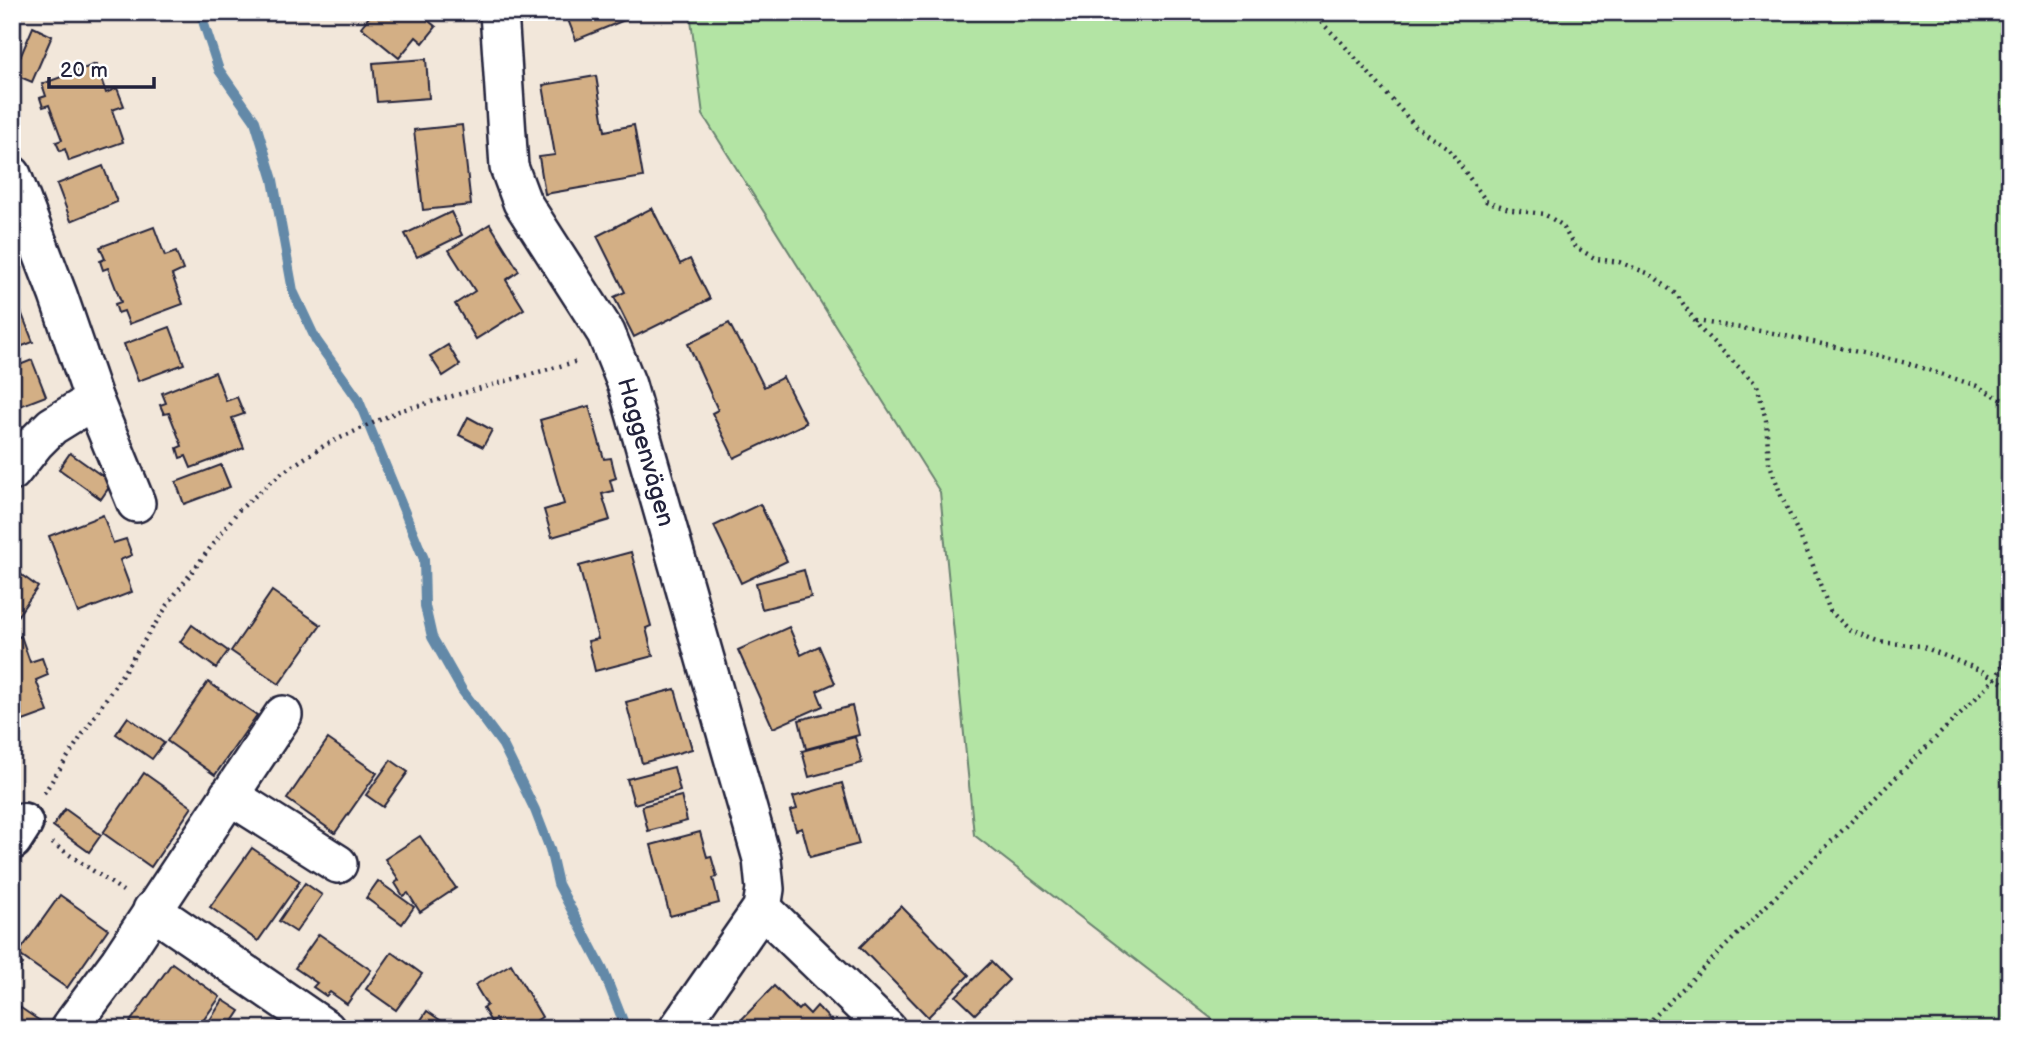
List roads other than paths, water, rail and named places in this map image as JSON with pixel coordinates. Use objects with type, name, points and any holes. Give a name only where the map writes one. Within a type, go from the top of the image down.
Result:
[{"type":"street","name":"Haggenvägen","points":[[499,12],[509,167],[522,202],[606,333],[627,385],[762,859],[765,889],[762,908]]},
{"type":"street","points":[[12,175],[58,295],[94,400],[135,503]]},
{"type":"street","points":[[12,472],[52,426],[94,400]]},
{"type":"street","points":[[69,1029],[119,962],[283,715]]},
{"type":"street","points":[[229,795],[338,864]]},
{"type":"street","points":[[678,1029],[762,908],[887,1029]]},
{"type":"street","points":[[152,911],[326,1029]]},
{"type":"waterway","points":[[200,12],[219,70],[255,121],[273,180],[293,291],[316,340],[358,399],[424,559],[425,606],[432,637],[462,690],[503,745],[535,810],[550,849],[558,884],[603,970],[623,1021]]}]
